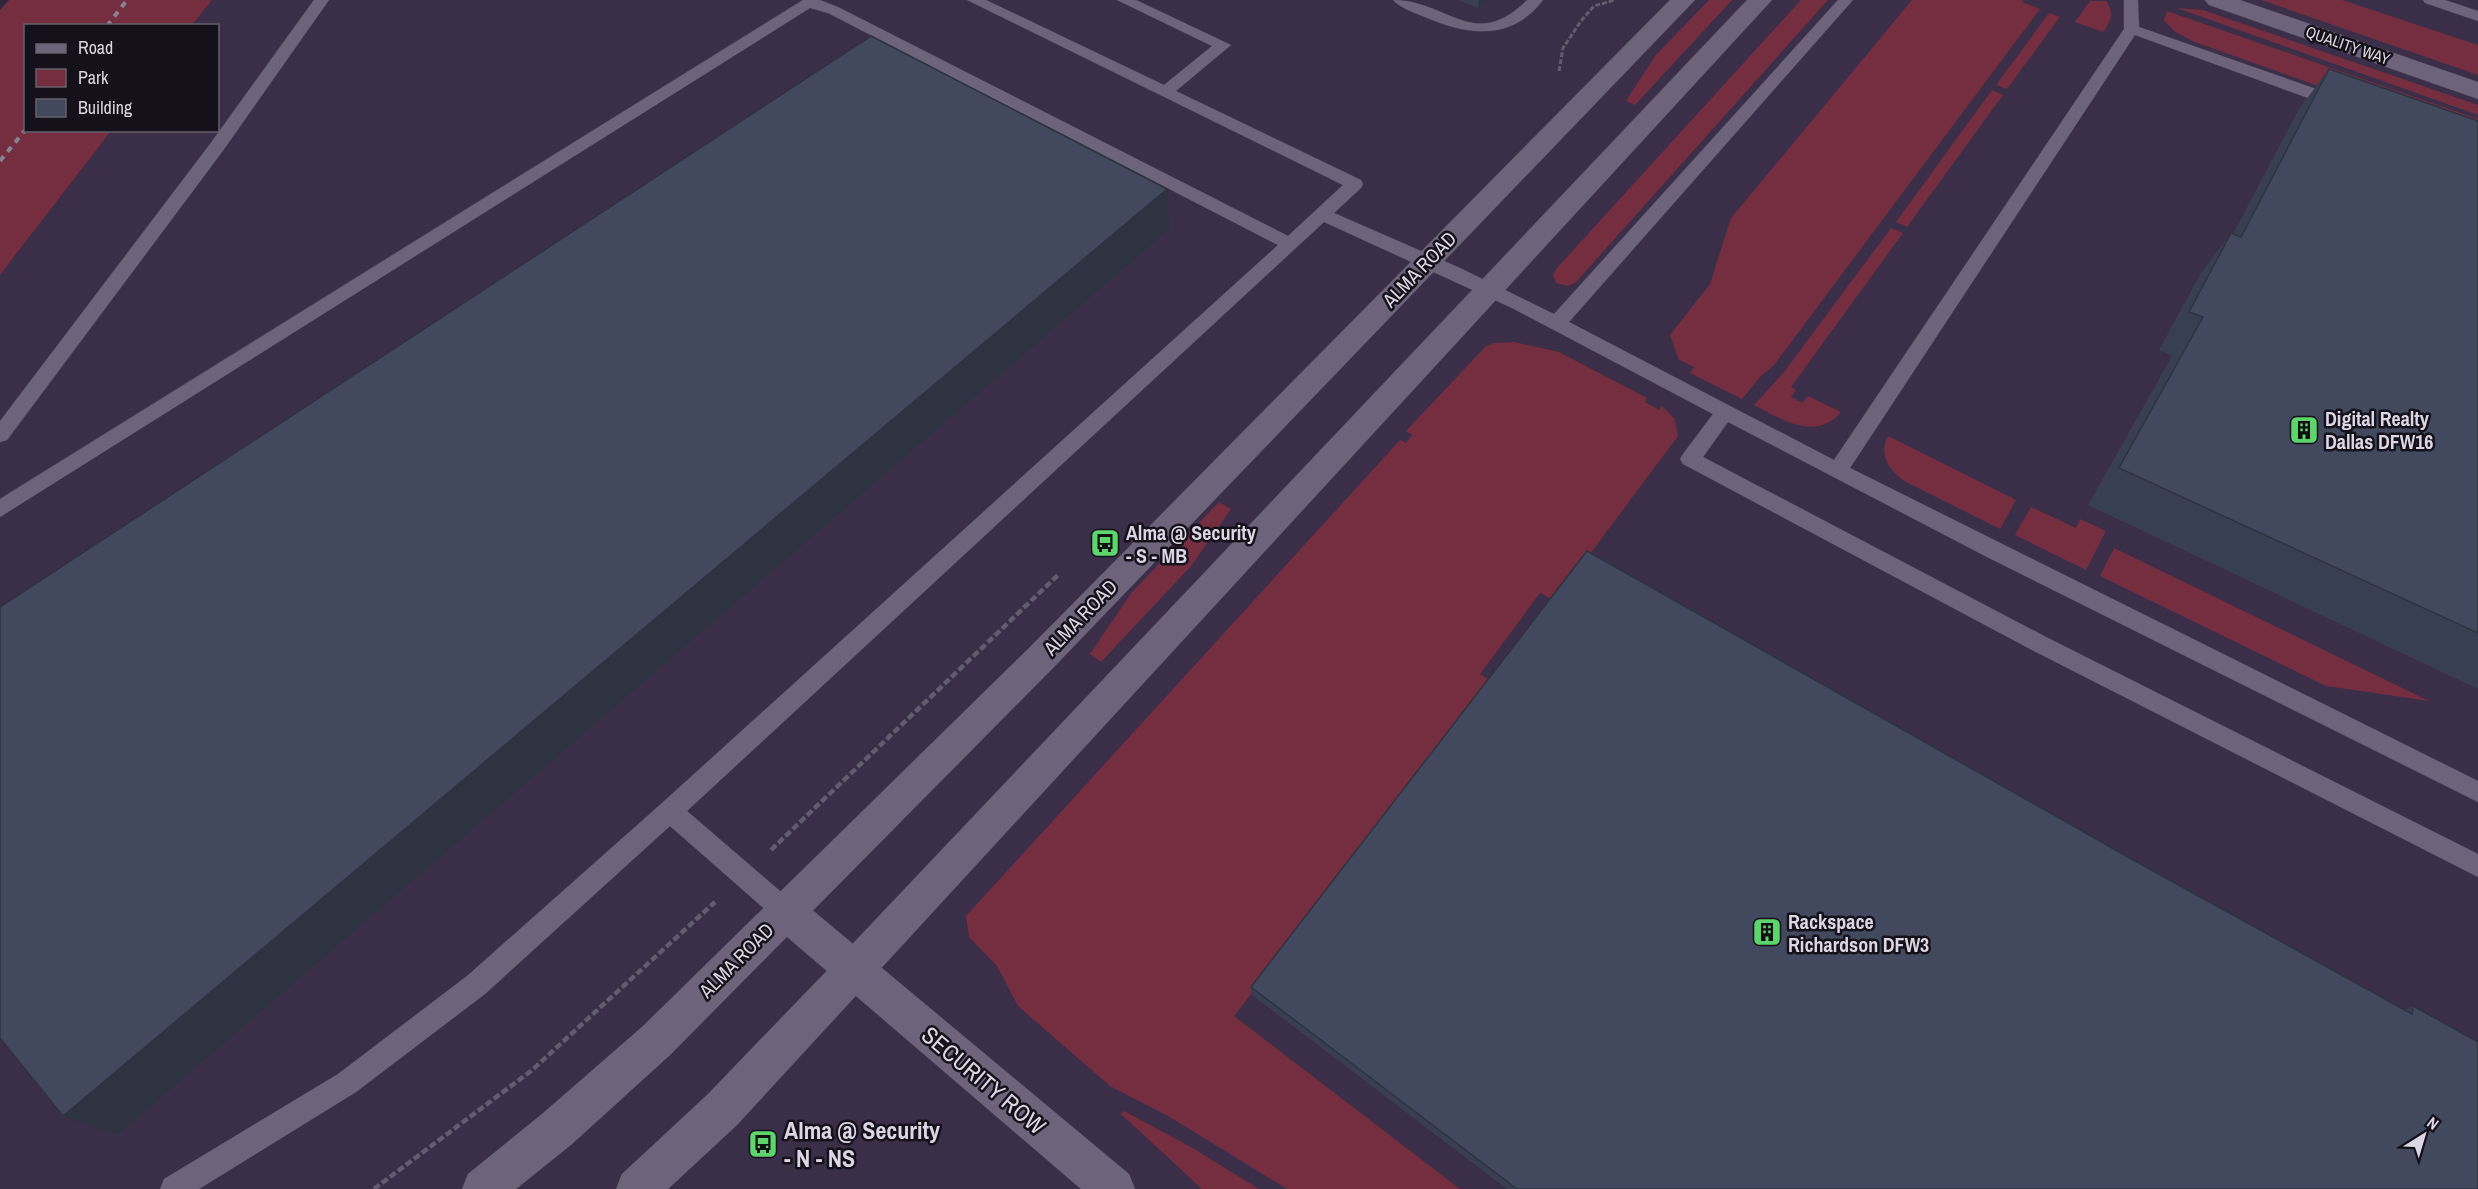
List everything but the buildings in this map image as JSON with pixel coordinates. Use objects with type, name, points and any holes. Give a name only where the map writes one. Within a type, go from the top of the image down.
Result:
[{"type":"street","name":"ALMA ROAD","points":[[483,1189],[557,1129],[656,1041],[1041,658],[1683,0]]},
{"type":"street","points":[[638,1189],[722,1110],[855,970],[1760,0]]},
{"type":"street","name":"QUALITY WAY","points":[[2217,0],[2478,91]]},
{"type":"street","name":"SECURITY ROW","points":[[785,911],[1114,1189]]},
{"type":"lane","points":[[0,435],[216,148],[322,0]]},
{"type":"lane","points":[[174,1189],[347,1083],[476,985],[670,811],[1355,184],[974,0]]},
{"type":"lane","points":[[1124,0],[1223,45],[1165,92]]},
{"type":"lane","points":[[1401,0],[1461,26],[1478,28],[1497,26],[1515,19],[1536,0]]},
{"type":"lane","points":[[1556,324],[1846,0]]},
{"type":"lane","points":[[1837,471],[2132,28],[2131,0]]},
{"type":"lane","points":[[2430,0],[2478,16]]},
{"type":"lane","points":[[0,509],[811,2],[833,10],[1288,243]]},
{"type":"lane","points":[[2132,28],[2355,109]]},
{"type":"lane","points":[[1324,214],[1490,288],[1837,471],[2478,792]]},
{"type":"lane","points":[[1725,412],[1690,459],[2040,644],[2478,866]]},
{"type":"lane","points":[[670,811],[785,911]]},
{"type":"path","points":[[1558,80],[1563,48],[1581,21],[1594,6],[1615,0]]},
{"type":"path","points":[[374,1189],[531,1071],[868,760],[1063,571]]},
{"type":"shaded area","points":[[212,0],[2478,0],[2478,1189],[0,1189],[0,275],[110,132],[219,132],[219,24],[193,24]]},
{"type":"green space","points":[[9,0],[212,0],[193,24],[24,24],[24,132],[110,132],[0,275],[0,10]]},
{"type":"green space","points":[[1709,0],[1732,0],[1635,105],[1626,101],[1655,56]]},
{"type":"green space","points":[[1801,0],[1828,0],[1576,282],[1568,286],[1556,283],[1553,275],[1557,268]]},
{"type":"green space","points":[[1912,0],[2023,0],[2022,2],[2040,9],[1774,365],[1760,377],[1742,399],[1690,373],[1694,367],[1679,360],[1670,335],[1710,284],[1731,218]]},
{"type":"green space","points":[[2261,0],[2342,0],[2478,45],[2478,75]]},
{"type":"green space","points":[[2090,1],[2106,1],[2109,6],[2111,17],[2103,32],[2075,22]]},
{"type":"green space","points":[[2177,8],[2203,10],[2478,105],[2478,115]]},
{"type":"green space","points":[[2167,11],[2478,119],[2478,143],[2192,41],[2174,31],[2164,20]]},
{"type":"green space","points":[[2049,13],[2060,17],[2007,89],[1996,85]]},
{"type":"green space","points":[[1992,90],[2003,95],[1907,227],[1896,222]]},
{"type":"green space","points":[[1891,228],[1903,233],[1791,387],[1796,390],[1791,397],[1802,403],[1808,396],[1841,412],[1821,426],[1810,427],[1787,421],[1754,405],[1784,372]]},
{"type":"green space","points":[[1514,342],[1559,352],[1647,398],[1645,402],[1659,410],[1662,406],[1674,418],[1678,436],[1555,601],[1540,593],[1480,674],[1493,682],[1234,1016],[1460,1189],[1287,1189],[1168,1116],[1110,1086],[1018,1006],[997,966],[969,937],[966,916],[1400,440],[1406,443],[1412,435],[1406,431],[1485,347],[1493,343]]},
{"type":"green space","points":[[1888,436],[2016,500],[2000,529],[1904,481],[1887,461],[1884,449]]},
{"type":"green space","points":[[1219,502],[1231,509],[1192,565],[1101,662],[1090,654],[1132,592]]},
{"type":"green space","points":[[2031,507],[2076,528],[2080,519],[2106,531],[2086,570],[2015,535]]},
{"type":"green space","points":[[2114,548],[2429,701],[2326,686],[2100,576]]},
{"type":"green space","points":[[1124,1111],[1191,1147],[1259,1189],[1202,1189],[1121,1114]]},
{"type":"railway","points":[[109,24],[127,0]]},
{"type":"railway","points":[[0,161],[24,131]]},
{"type":"place","name":"Digital Realty Dallas DFW16","points":[[2304,430]]},
{"type":"place","name":"Alma @ Security - S - MB","points":[[1105,543]]},
{"type":"place","name":"Rackspace Richardson DFW3","points":[[1767,932]]},
{"type":"place","name":"Alma @ Security - N - NS","points":[[763,1144]]}]
